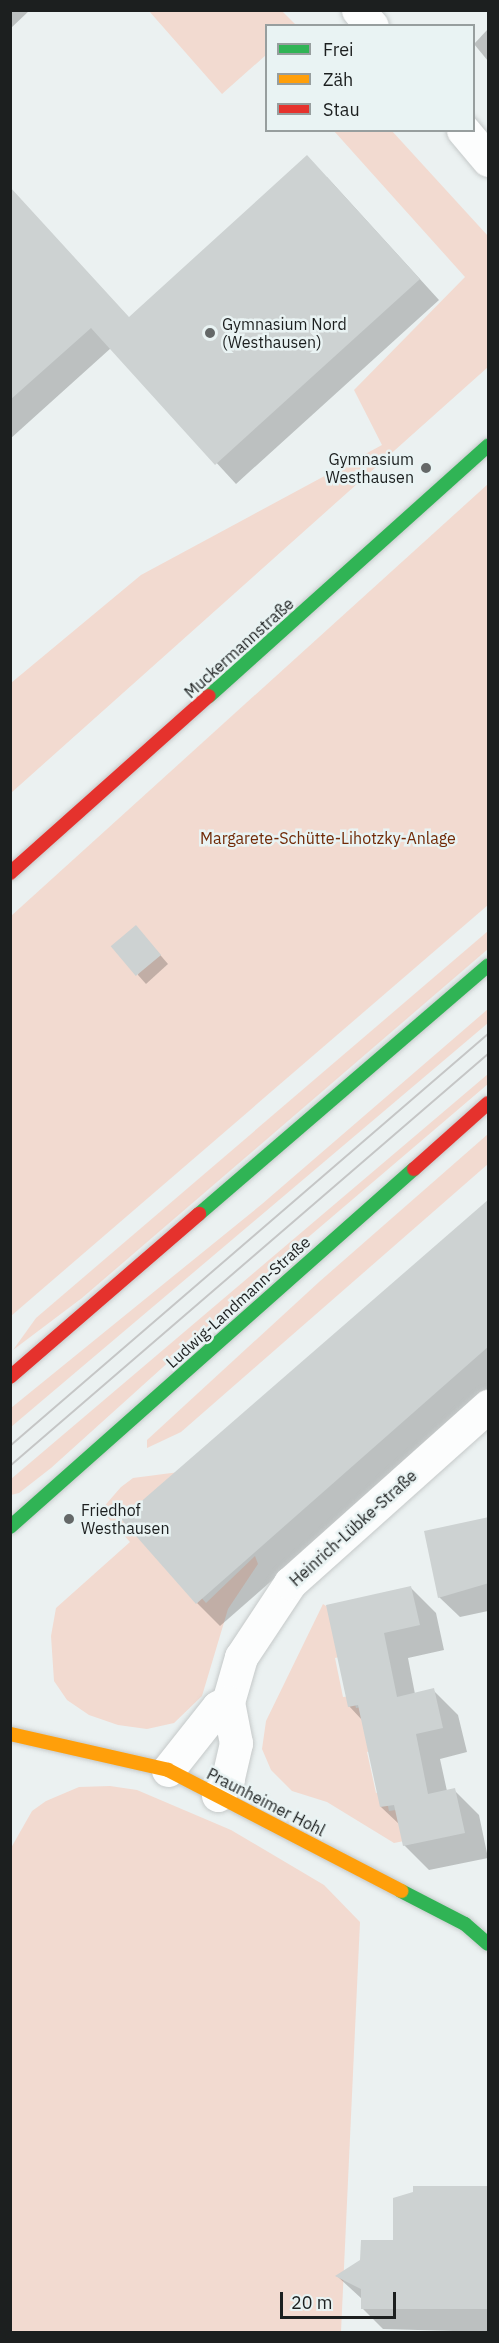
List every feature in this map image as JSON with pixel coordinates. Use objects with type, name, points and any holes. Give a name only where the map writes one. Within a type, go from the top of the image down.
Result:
[{"type":"main road","name":"Muckermannstraße","points":[[10,873],[489,446]]},
{"type":"main road","points":[[10,1377],[489,965]]},
{"type":"main road","name":"Ludwig-Landmann-Straße","points":[[10,1527],[489,1103]]},
{"type":"main road","name":"Praunheimer Hohl","points":[[10,1734],[168,1770],[465,1924],[489,1944]]},
{"type":"street","points":[[358,10],[370,24]]},
{"type":"street","points":[[466,132],[489,160]]},
{"type":"street","name":"Heinrich-Lübke-Straße","points":[[218,1795],[228,1779],[236,1743],[228,1702],[241,1656],[290,1583],[489,1406]]},
{"type":"street","points":[[168,1770],[218,1707],[228,1702]]},
{"type":"green space","points":[[149,11],[282,11],[295,24],[265,24],[265,56],[222,94]]},
{"type":"green space","points":[[335,132],[393,132],[488,236],[488,367],[11,793],[11,683],[141,575],[382,445],[354,390],[465,277]]},
{"type":"green space","name":"Margarete-Schütte-Lihotzky-Anlage","points":[[488,484],[488,905],[11,1316],[11,916]]},
{"type":"green space","points":[[488,931],[488,949],[82,1298],[13,1350],[36,1318]]},
{"type":"green space","points":[[488,1009],[488,1023],[11,1427],[11,1408],[262,1204]]},
{"type":"green space","points":[[488,1074],[488,1084],[285,1257],[51,1468],[19,1493],[11,1495],[11,1479]]},
{"type":"green space","points":[[488,1134],[488,1164],[181,1432],[147,1448],[147,1440],[319,1282]]},
{"type":"green space","points":[[179,1472],[148,1536],[206,1603],[255,1556],[258,1564],[228,1609],[202,1696],[174,1723],[147,1729],[118,1725],[89,1715],[67,1700],[54,1681],[51,1636],[56,1608],[130,1542],[101,1510],[121,1487],[133,1478]]},
{"type":"green space","points":[[323,1604],[335,1612],[344,1656],[335,1658],[343,1697],[353,1696],[356,1708],[373,1705],[382,1748],[367,1752],[376,1793],[385,1791],[389,1811],[403,1809],[409,1840],[394,1843],[327,1802],[292,1791],[271,1770],[262,1749],[266,1721]]},
{"type":"green space","points":[[110,1786],[137,1790],[231,1830],[324,1885],[360,1922],[341,2332],[11,2332],[11,1848],[32,1811],[46,1801],[79,1787]]},
{"type":"building","points":[[307,155],[420,279],[215,465],[91,328],[10,400],[10,187],[129,317]]},
{"type":"building","points":[[136,925],[161,955],[136,976],[111,946]]},
{"type":"building","points":[[489,1199],[489,1346],[196,1604],[121,1519]]},
{"type":"building","points":[[489,1517],[489,1583],[438,1598],[424,1531]]},
{"type":"building","points":[[411,1586],[420,1625],[384,1633],[397,1697],[434,1688],[443,1728],[416,1734],[428,1794],[455,1788],[465,1833],[403,1846],[394,1805],[380,1807],[358,1705],[348,1707],[326,1605]]},
{"type":"building","points":[[413,2186],[489,2186],[489,2309],[361,2309],[361,2289],[335,2276],[360,2260],[361,2240],[393,2240],[393,2198],[413,2192]]},
{"type":"tram line","points":[[10,1446],[488,1034]]},
{"type":"tram line","points":[[10,1466],[488,1054]]},
{"type":"traffic: fast","points":[[209,696],[488,446]]},
{"type":"traffic: fast","points":[[199,1214],[488,965]]},
{"type":"traffic: fast","points":[[10,1527],[414,1169]]},
{"type":"traffic: fast","points":[[401,1891],[465,1924],[488,1944]]},
{"type":"traffic: slow","points":[[10,1734],[168,1770],[401,1891]]},
{"type":"traffic: jam","points":[[10,873],[209,696]]},
{"type":"traffic: jam","points":[[414,1169],[488,1103]]},
{"type":"traffic: jam","points":[[10,1377],[199,1214]]},
{"type":"place","name":"Gymnasium Nord (Westhausen)","points":[[210,333]]},
{"type":"place","name":"Gymnasium Westhausen","points":[[426,468]]},
{"type":"place","name":"Friedhof Westhausen","points":[[69,1519]]}]
